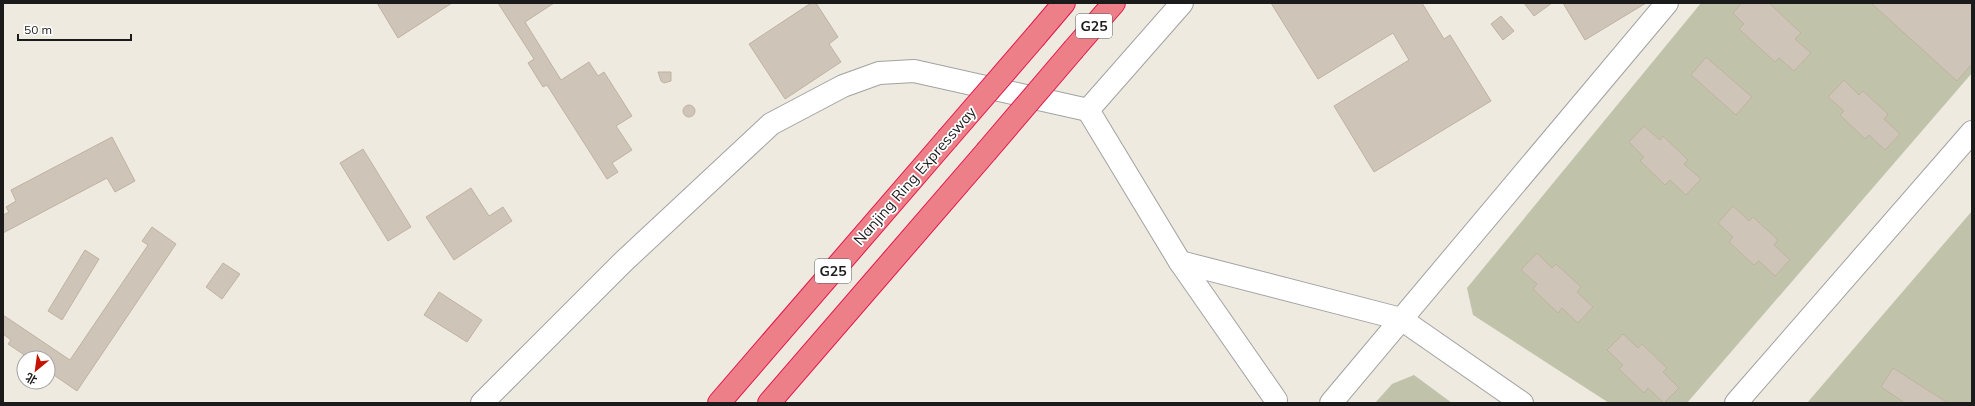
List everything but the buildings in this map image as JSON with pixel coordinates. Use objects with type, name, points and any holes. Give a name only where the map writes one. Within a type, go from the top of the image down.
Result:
[{"type":"highway","name":"Nanjing Ring Expressway","points":[[719,403],[1064,3]]},
{"type":"highway","name":"G25","points":[[769,403],[1114,3]]},
{"type":"street","points":[[1088,110],[1182,3]]},
{"type":"street","points":[[1330,403],[1667,3]]},
{"type":"street","points":[[482,403],[623,262],[771,124],[843,86],[879,73],[914,71],[1088,110],[1180,262],[1276,400]]},
{"type":"street","points":[[1736,403],[1972,132]]},
{"type":"street","points":[[1180,262],[1401,320],[1522,403]]},
{"type":"shaded area","points":[[1701,3],[1972,3],[1972,73],[1687,403],[1609,403],[1473,315],[1467,288]]},
{"type":"shaded area","points":[[1972,211],[1972,403],[1807,403]]},
{"type":"shaded area","points":[[1414,375],[1452,403],[1375,403],[1392,384]]}]
